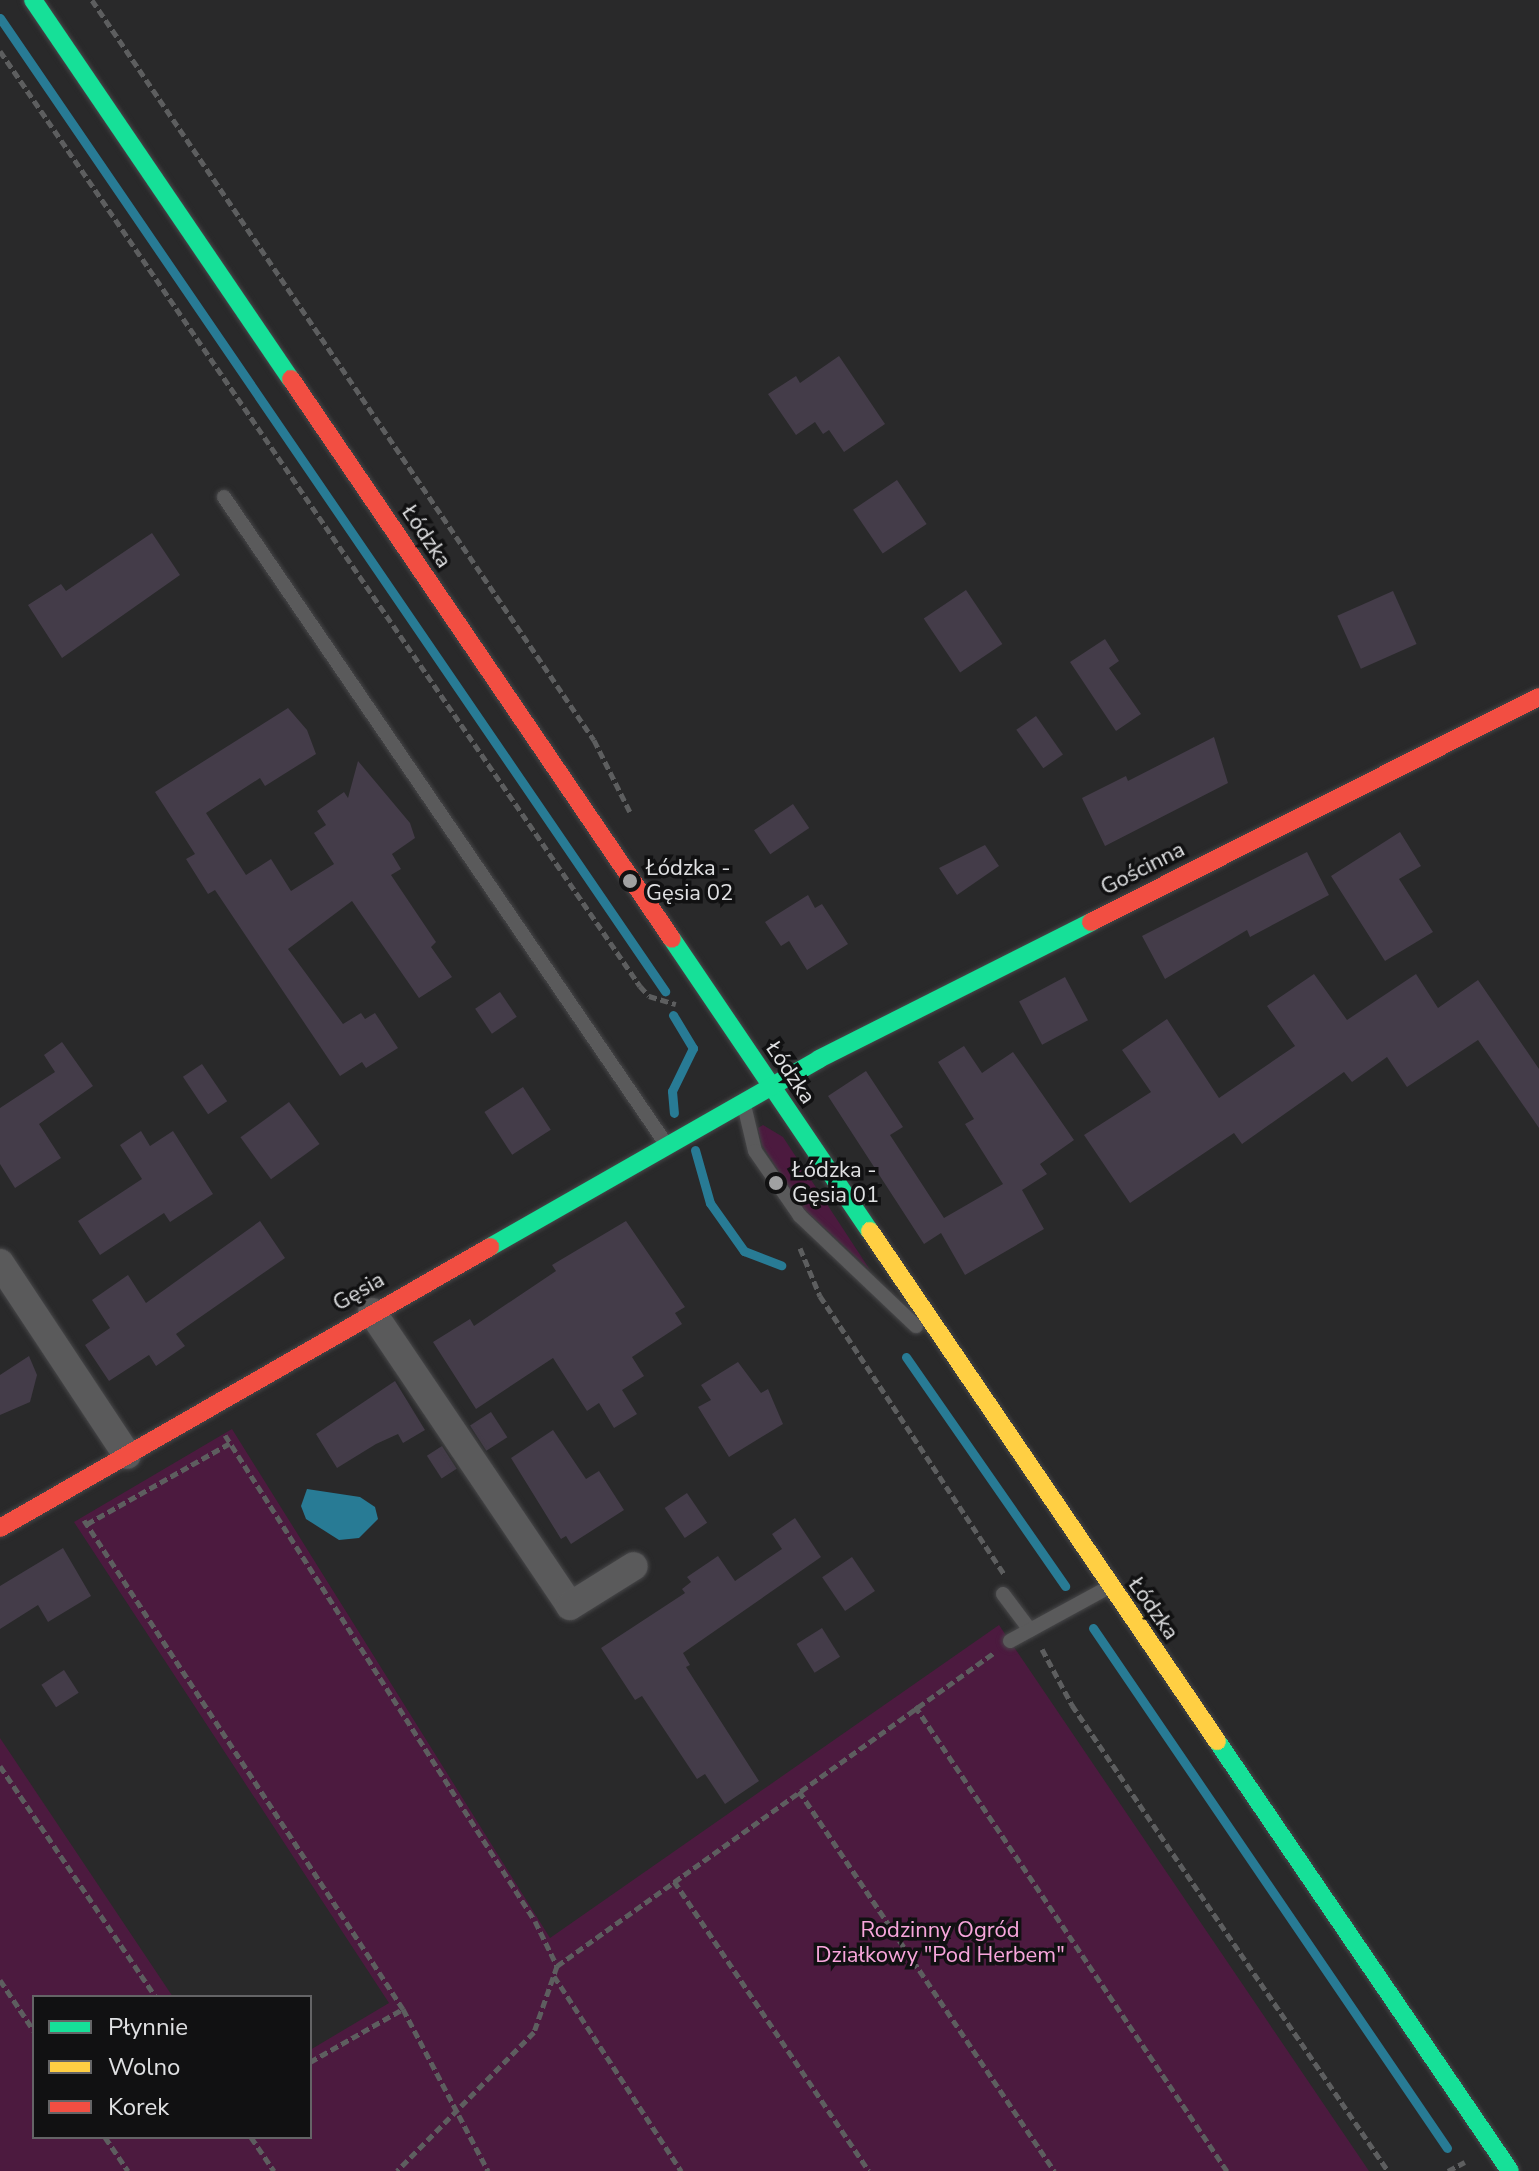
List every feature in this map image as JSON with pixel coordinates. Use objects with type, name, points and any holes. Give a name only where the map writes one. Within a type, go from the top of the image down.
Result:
[{"type":"main road","name":"Łódzka","points":[[33,0],[1109,1587],[1510,2171]]},
{"type":"main road","name":"Gościnna","points":[[743,1100],[1539,697]]},
{"type":"main road","name":"Gęsia","points":[[0,1528],[743,1100]]},
{"type":"street","points":[[0,1263],[127,1455]]},
{"type":"street","points":[[372,1312],[570,1606],[634,1566]]},
{"type":"lane","points":[[224,497],[666,1145]]},
{"type":"lane","points":[[743,1100],[755,1151],[800,1216],[954,1359]]},
{"type":"lane","points":[[1010,1641],[1109,1587]]},
{"type":"lane","points":[[1003,1594],[1030,1630]]},
{"type":"path","points":[[0,51],[640,986],[658,1000],[685,1006]]},
{"type":"path","points":[[795,1238],[820,1296],[1003,1569],[1003,1594]]},
{"type":"path","points":[[207,1407],[535,1921],[557,1966]]},
{"type":"path","points":[[87,1524],[230,1443]]},
{"type":"path","points":[[65,1490],[403,2009],[488,2171]]},
{"type":"path","points":[[1030,1630],[1072,1705],[1388,2171]]},
{"type":"path","points":[[397,2171],[534,2032],[557,1966],[915,1706],[1010,1641]]},
{"type":"path","points":[[915,1706],[1227,2171]]},
{"type":"path","points":[[0,1766],[155,1995]]},
{"type":"path","points":[[799,1791],[1054,2171]]},
{"type":"path","points":[[674,1881],[869,2171]]},
{"type":"path","points":[[554,1976],[681,2171]]},
{"type":"path","points":[[0,1980],[32,2028]]},
{"type":"path","points":[[312,2061],[403,2009]]},
{"type":"path","points":[[106,2139],[128,2171]]},
{"type":"path","points":[[252,2139],[274,2171]]},
{"type":"green space","points":[[763,1125],[783,1137],[870,1270],[802,1207],[762,1145],[758,1128]]},
{"type":"green space","name":"Rodzinny Ogród Działkowy \"Pod Herbem\"","points":[[232,1429],[550,1938],[999,1625],[1369,2171],[0,2171],[0,1738],[172,1995],[32,1995],[32,2139],[312,2139],[312,2049],[389,2003],[74,1522]]},
{"type":"water","points":[[307,1489],[360,1497],[375,1507],[378,1519],[359,1538],[339,1540],[306,1519],[301,1506]]},
{"type":"building","points":[[839,356],[885,424],[844,452],[829,430],[823,434],[815,422],[796,435],[768,394],[796,376],[800,383]]},
{"type":"building","points":[[897,480],[927,524],[883,554],[853,510]]},
{"type":"building","points":[[152,533],[180,575],[62,658],[28,605],[61,584],[66,591]]},
{"type":"building","points":[[966,590],[1002,644],[960,672],[924,619]]},
{"type":"building","points":[[1393,591],[1417,644],[1361,669],[1337,616]]},
{"type":"building","points":[[1105,639],[1119,661],[1109,668],[1141,714],[1116,731],[1070,662]]},
{"type":"building","points":[[288,708],[307,730],[316,754],[265,786],[260,778],[206,813],[246,875],[271,859],[291,891],[334,864],[314,833],[326,825],[317,811],[344,792],[348,798],[358,761],[410,823],[415,838],[392,854],[401,869],[391,875],[436,942],[431,947],[452,977],[419,998],[352,901],[288,949],[343,1024],[361,1013],[365,1019],[375,1013],[398,1048],[366,1068],[362,1062],[340,1076],[215,890],[208,894],[186,859],[195,854],[155,792]]},
{"type":"building","points":[[1036,716],[1063,755],[1043,768],[1016,730]]},
{"type":"building","points":[[1214,737],[1228,783],[1105,846],[1082,798],[1126,776],[1128,781]]},
{"type":"building","points":[[793,804],[809,828],[770,854],[754,830]]},
{"type":"building","points":[[1400,832],[1421,866],[1399,879],[1433,932],[1385,961],[1331,876]]},
{"type":"building","points":[[985,845],[999,866],[957,895],[939,868]]},
{"type":"building","points":[[1307,852],[1329,895],[1250,937],[1247,930],[1165,979],[1142,936]]},
{"type":"building","points":[[808,895],[815,908],[822,904],[848,944],[807,970],[789,941],[781,946],[765,922]]},
{"type":"building","points":[[1314,974],[1347,1020],[1416,974],[1438,1008],[1478,980],[1539,1069],[1539,1128],[1478,1040],[1407,1087],[1387,1057],[1352,1082],[1344,1072],[1242,1144],[1234,1133],[1130,1203],[1084,1135],[1151,1092],[1122,1050],[1167,1019],[1219,1098],[1295,1046],[1267,1006]]},
{"type":"building","points":[[1065,977],[1088,1020],[1042,1045],[1019,1001]]},
{"type":"building","points":[[500,992],[517,1017],[492,1034],[475,1009]]},
{"type":"building","points":[[62,1042],[93,1086],[39,1124],[61,1158],[15,1188],[0,1164],[0,1108],[55,1072],[44,1055]]},
{"type":"building","points":[[964,1046],[982,1073],[1013,1052],[1074,1140],[1040,1164],[1047,1174],[1022,1190],[1044,1229],[965,1275],[941,1233],[924,1244],[828,1096],[866,1071],[903,1127],[890,1135],[944,1218],[1003,1184],[965,1124],[974,1119],[938,1062]]},
{"type":"building","points":[[202,1064],[227,1101],[208,1114],[183,1077]]},
{"type":"building","points":[[523,1087],[551,1130],[512,1155],[484,1112]]},
{"type":"building","points":[[289,1102],[320,1144],[271,1179],[240,1137]]},
{"type":"building","points":[[141,1131],[150,1146],[173,1131],[213,1194],[170,1222],[164,1213],[100,1255],[78,1221],[142,1179],[120,1145]]},
{"type":"building","points":[[260,1221],[285,1258],[176,1334],[185,1346],[156,1366],[149,1355],[109,1381],[85,1345],[110,1328],[92,1300],[128,1275],[146,1303]]},
{"type":"building","points":[[626,1221],[685,1307],[675,1313],[682,1324],[632,1357],[644,1376],[622,1390],[637,1414],[614,1428],[599,1403],[587,1411],[553,1358],[476,1409],[433,1342],[470,1319],[474,1326],[556,1271],[552,1265]]},
{"type":"building","points":[[29,1356],[37,1375],[30,1402],[0,1415],[0,1375]]},
{"type":"building","points":[[738,1362],[761,1393],[768,1389],[783,1424],[729,1457],[698,1407],[711,1400],[701,1385]]},
{"type":"building","points":[[395,1381],[425,1430],[403,1443],[398,1434],[337,1468],[316,1434]]},
{"type":"building","points":[[491,1412],[507,1437],[486,1451],[470,1426]]},
{"type":"building","points":[[553,1430],[586,1479],[599,1471],[624,1510],[571,1544],[566,1536],[561,1539],[511,1458]]},
{"type":"building","points":[[442,1446],[457,1469],[442,1478],[427,1456]]},
{"type":"building","points":[[687,1493],[707,1523],[685,1538],[665,1508]]},
{"type":"building","points":[[795,1518],[821,1557],[683,1653],[690,1665],[686,1667],[759,1781],[725,1804],[705,1774],[697,1779],[642,1696],[635,1700],[601,1648],[685,1593],[682,1589],[691,1582],[687,1577],[718,1556],[735,1581],[782,1549],[772,1534]]},
{"type":"building","points":[[63,1548],[91,1596],[48,1622],[38,1605],[0,1629],[0,1586]]},
{"type":"building","points":[[852,1557],[875,1591],[845,1611],[822,1577]]},
{"type":"building","points":[[822,1628],[840,1657],[815,1673],[797,1644]]},
{"type":"building","points":[[64,1670],[79,1693],[56,1707],[41,1685]]},
{"type":"waterway","points":[[0,18],[665,991]]},
{"type":"waterway","points":[[673,1015],[693,1048],[672,1091],[674,1113]]},
{"type":"waterway","points":[[695,1150],[710,1203],[744,1251],[781,1265]]},
{"type":"waterway","points":[[906,1357],[1065,1586]]},
{"type":"waterway","points":[[1093,1628],[1447,2148]]},
{"type":"traffic: fast","points":[[33,0],[291,379]]},
{"type":"traffic: fast","points":[[490,1247],[819,1059],[1091,922]]},
{"type":"traffic: fast","points":[[672,939],[870,1231]]},
{"type":"traffic: fast","points":[[1217,1741],[1510,2171]]},
{"type":"traffic: slow","points":[[870,1231],[1217,1741]]},
{"type":"traffic: jam","points":[[291,379],[672,939]]},
{"type":"traffic: jam","points":[[1091,922],[1539,697]]},
{"type":"traffic: jam","points":[[0,1528],[490,1247]]},
{"type":"place","name":"Łódzka - Gęsia 02","points":[[630,881]]},
{"type":"place","name":"Łódzka - Gęsia 01","points":[[776,1183]]}]
